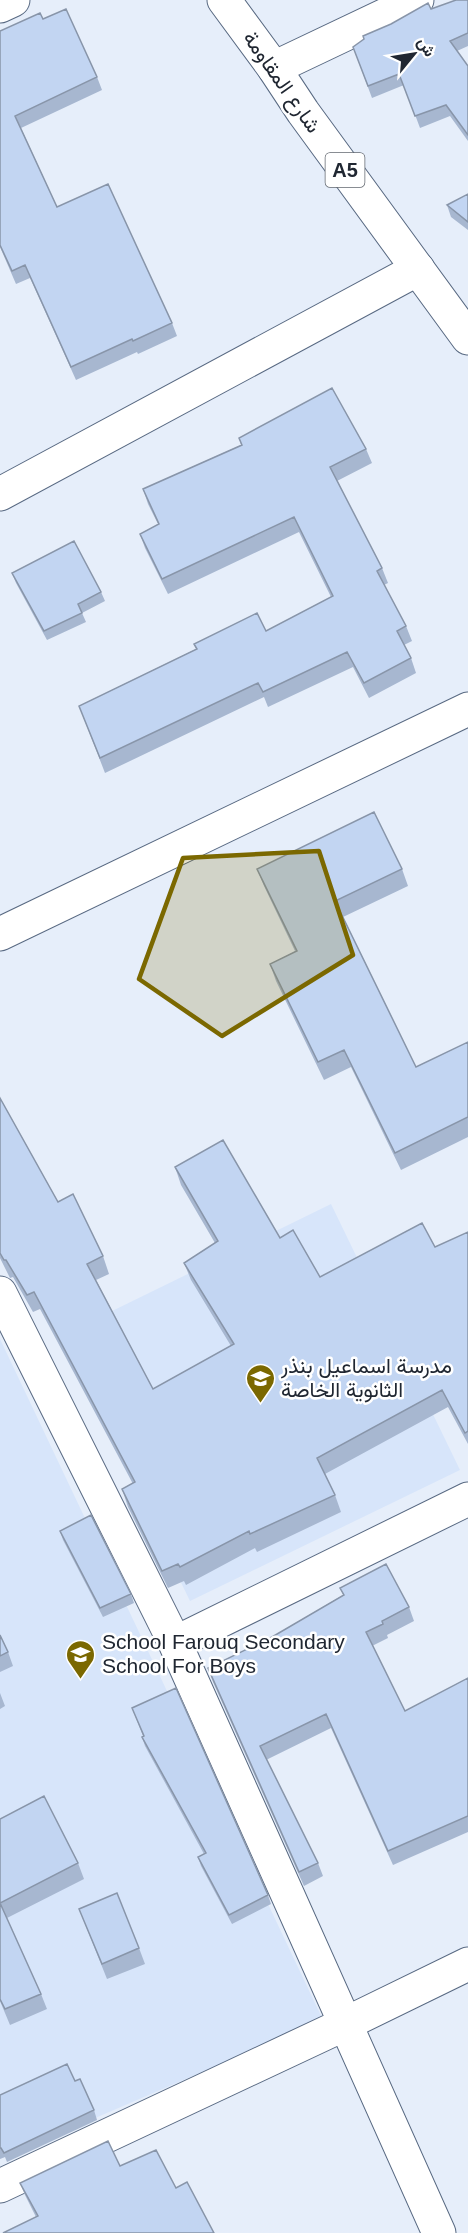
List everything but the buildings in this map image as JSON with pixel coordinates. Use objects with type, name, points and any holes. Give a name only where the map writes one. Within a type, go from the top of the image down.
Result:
[{"type":"main road","points":[[0,6],[12,0]]},
{"type":"main road","name":"شارع المقاومة","points":[[224,0],[468,338]]},
{"type":"main road","points":[[274,68],[417,0]]},
{"type":"main road","points":[[0,494],[418,269]]},
{"type":"main road","points":[[0,934],[468,709]]},
{"type":"main road","points":[[0,1293],[175,1642],[439,2233]]},
{"type":"main road","points":[[175,1642],[468,1499]]},
{"type":"main road","points":[[0,2186],[468,1964]]},
{"type":"highlighted area","points":[[319,851],[353,955],[222,1036],[139,979],[183,858]]},
{"type":"shaded area","name":"مدرسة اسماعيل بنذر الثانوية الخاصة","points":[[331,1204],[460,1470],[190,1601],[61,1336]]},
{"type":"shaded area","name":"School Farouq Secondary School For Boys","points":[[0,1339],[323,2020],[0,2159]]},
{"type":"place","name":"مدرسة اسماعيل بنذر الثانوية الخاصة","points":[[260,1404]]},
{"type":"place","name":"School Farouq Secondary School For Boys","points":[[81,1680]]}]
